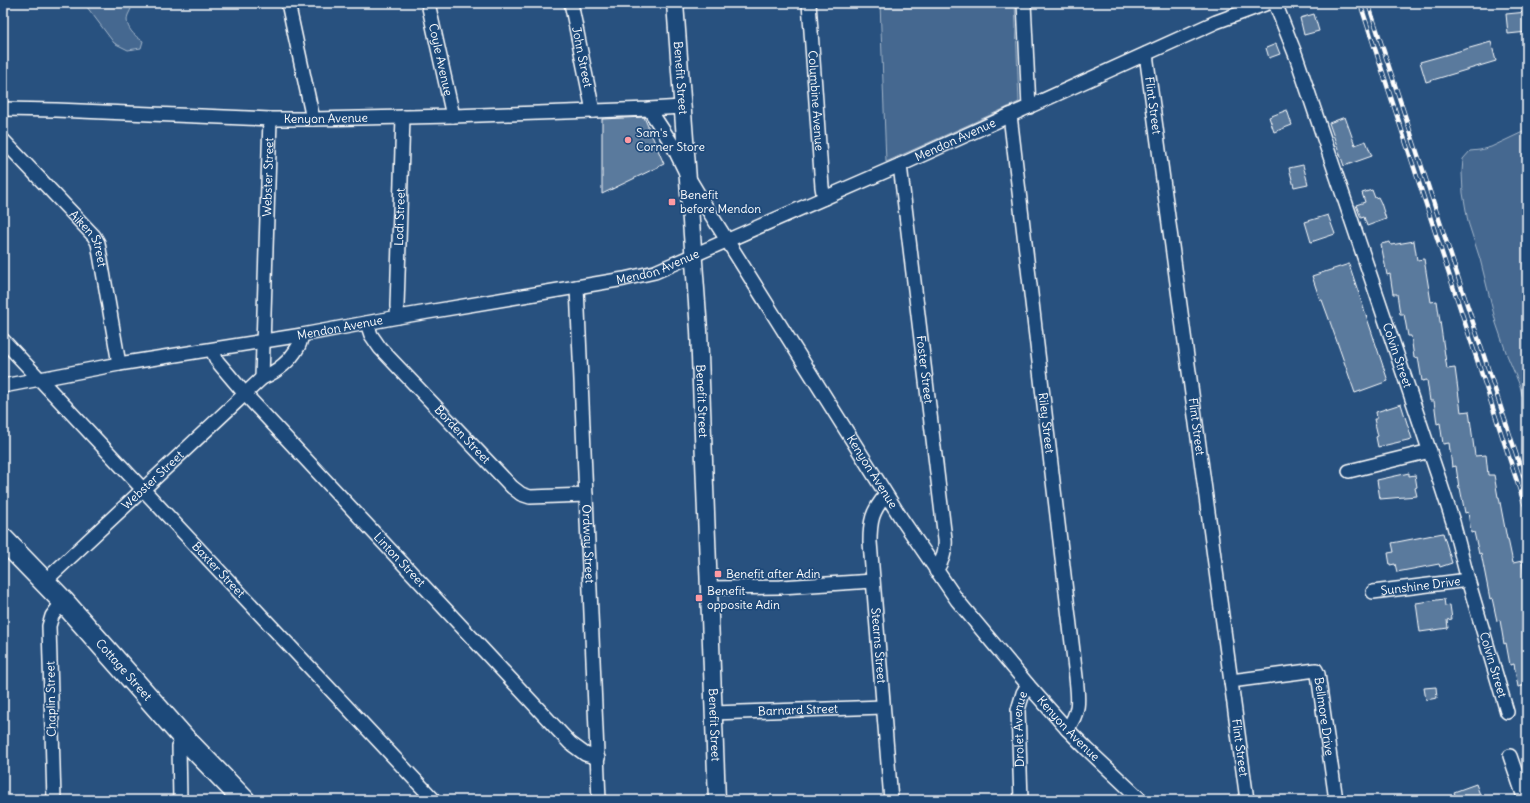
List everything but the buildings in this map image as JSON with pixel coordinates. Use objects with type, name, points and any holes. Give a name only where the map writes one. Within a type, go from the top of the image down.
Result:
[{"type":"main road","name":"Cottage Street","points":[[3,539],[63,601],[183,736],[244,800]]},
{"type":"street","points":[[288,3],[313,119]]},
{"type":"street","name":"Coyle Avenue","points":[[428,3],[453,116]]},
{"type":"street","name":"John Street","points":[[571,3],[594,111]]},
{"type":"street","name":"Benefit Street","points":[[675,3],[699,330],[717,800]]},
{"type":"street","name":"Columbine Avenue","points":[[809,3],[821,180],[824,198]]},
{"type":"street","points":[[1024,3],[1029,107]]},
{"type":"street","name":"Mendon Avenue","points":[[3,386],[119,364],[302,335],[398,317],[578,287],[655,272],[900,165],[1216,22],[1268,3]]},
{"type":"street","name":"Colvin Street","points":[[1275,3],[1296,56],[1430,451],[1453,522],[1468,580],[1507,712]]},
{"type":"street","name":"Flint Street","points":[[1146,54],[1247,800]]},
{"type":"street","name":"Kenyon Avenue","points":[[3,109],[270,119],[313,119],[649,110],[682,107]]},
{"type":"street","name":"Kenyon Avenue","points":[[649,110],[672,144],[687,175],[886,495],[936,571],[957,600],[1067,729],[1141,800]]},
{"type":"street","name":"Riley Street","points":[[1010,115],[1076,677],[1078,701],[1077,709],[1075,718],[1067,729]]},
{"type":"street","name":"Lodi Street","points":[[398,317],[397,306],[403,117]]},
{"type":"street","name":"Webster Street","points":[[262,378],[270,119]]},
{"type":"street","name":"Aiken Street","points":[[3,140],[94,236],[98,243],[119,364]]},
{"type":"street","name":"Foster Street","points":[[900,165],[946,545],[941,562],[936,571]]},
{"type":"street","name":"Ordway Street","points":[[578,287],[599,800]]},
{"type":"street","name":"Borden Street","points":[[367,323],[371,335],[380,348],[512,487],[521,494],[530,497],[586,495]]},
{"type":"street","name":"Webster Street","points":[[44,582],[262,378],[271,374],[286,362],[299,347],[302,335]]},
{"type":"street","name":"Baxter Street","points":[[3,340],[434,800]]},
{"type":"street","name":"Linton Street","points":[[212,350],[217,361],[245,394],[570,743],[585,754],[598,758]]},
{"type":"street","points":[[1349,471],[1430,451]]},
{"type":"street","name":"Stearns Street","points":[[886,495],[878,504],[871,519],[870,542],[891,800]]},
{"type":"street","name":"Sunshine Drive","points":[[1373,592],[1468,580]]},
{"type":"street","points":[[709,588],[781,587],[873,581]]},
{"type":"street","name":"Chaplin Street","points":[[54,800],[49,626],[52,616],[63,601]]},
{"type":"street","name":"Bellmore Drive","points":[[1231,681],[1316,670],[1336,800]]},
{"type":"street","name":"Drolet Avenue","points":[[1021,800],[1018,710],[1022,693],[1028,685]]},
{"type":"street","name":"Barnard Street","points":[[713,714],[883,707]]},
{"type":"street","points":[[180,800],[179,746],[183,736]]},
{"type":"street","points":[[1510,756],[1525,800]]},
{"type":"shaded area","points":[[84,3],[133,3],[128,15],[127,23],[133,33],[143,41],[141,48],[128,50],[114,43]]},
{"type":"shaded area","points":[[880,3],[1015,3],[1019,102],[886,162]]},
{"type":"shaded area","points":[[1527,130],[1527,415],[1520,386],[1496,323],[1480,259],[1468,222],[1463,193],[1462,172],[1463,159],[1470,151],[1491,147]]},
{"type":"railway","points":[[1360,3],[1527,512]]},
{"type":"railway","points":[[1368,3],[1527,487]]},
{"type":"place","name":"Sam's Corner Store","points":[[628,140]]},
{"type":"place","name":"Benefit before Mendon","points":[[672,202]]},
{"type":"place","name":"Benefit after Adin","points":[[718,574]]},
{"type":"place","name":"Benefit opposite Adin","points":[[699,598]]}]
